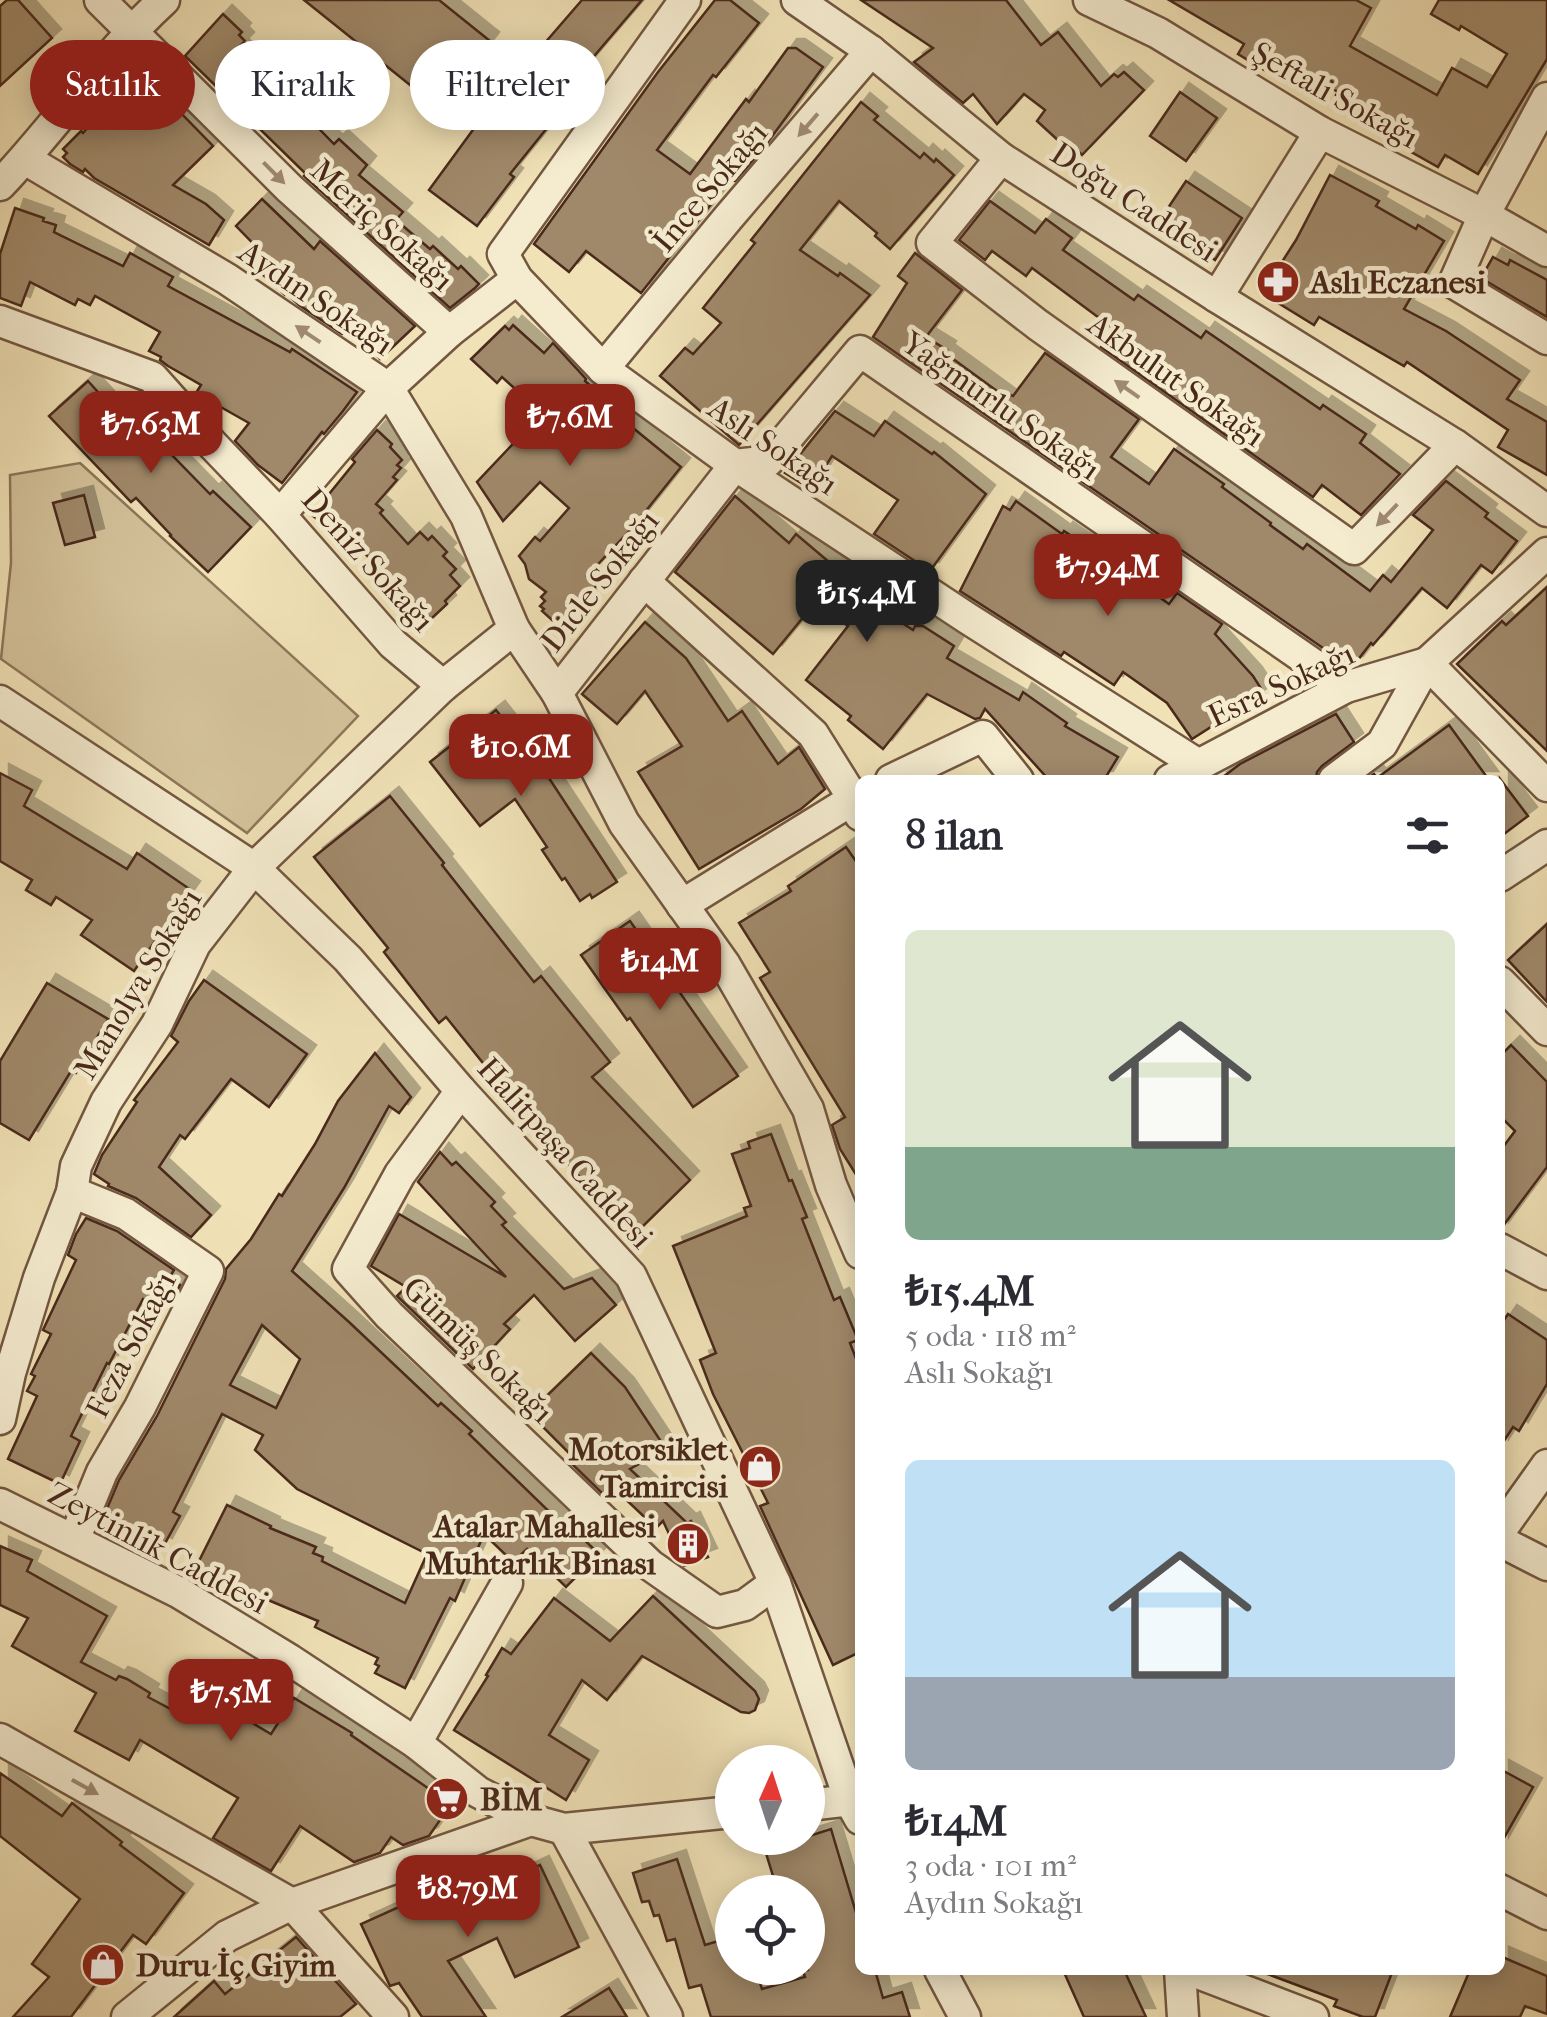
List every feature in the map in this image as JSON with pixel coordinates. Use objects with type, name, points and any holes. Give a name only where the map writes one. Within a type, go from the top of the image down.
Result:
[{"type":"street","name":"Meriç Sokağı","points":[[100,0],[289,188],[448,332]]},
{"type":"street","points":[[0,185],[131,30],[164,0]]},
{"type":"street","points":[[280,514],[388,388],[448,332],[517,280],[504,254],[685,0]]},
{"type":"street","name":"Doğu Caddesi","points":[[798,0],[872,52],[1001,158],[1455,445],[1547,511]]},
{"type":"street","name":"Şeftali Sokağı","points":[[1089,0],[1158,32],[1320,132],[1547,251]]},
{"type":"street","name":"İnce Sokağı","points":[[603,369],[872,52]]},
{"type":"street","points":[[1547,98],[1484,215],[1454,283],[1547,339]]},
{"type":"street","points":[[1217,297],[1320,132]]},
{"type":"street","name":"Akbulut Sokağı","points":[[1001,158],[932,243],[1038,326],[1354,549],[1455,445]]},
{"type":"street","name":"Aydın Sokağı","points":[[24,159],[227,279],[388,388],[466,516],[514,629],[557,693],[624,823],[724,966],[808,1110],[845,1184],[855,1230]]},
{"type":"street","name":"Aslı Sokağı","points":[[517,280],[603,369],[735,465],[1197,764]]},
{"type":"street","name":"Deniz Sokağı","points":[[0,321],[152,377],[280,514],[393,644],[443,686]]},
{"type":"street","name":"Yağmurlu Sokağı","points":[[735,465],[768,462],[860,352],[1346,688]]},
{"type":"street","name":"Dicle Sokağı","points":[[557,693],[735,465]]},
{"type":"street","points":[[1341,775],[1382,744],[1427,662],[1547,553]]},
{"type":"street","points":[[644,581],[813,734],[855,798]]},
{"type":"street","name":"Manolya Sokağı","points":[[0,1420],[39,1278],[72,1192],[76,1166],[106,1102],[157,1024],[195,944],[254,868],[443,686],[514,629]]},
{"type":"street","points":[[1427,662],[1547,786]]},
{"type":"street","name":"Esra Sokağı","points":[[1178,775],[1346,688],[1427,662]]},
{"type":"street","name":"Halitpaşa Caddesi","points":[[0,701],[254,868],[348,959],[460,1091],[631,1276],[775,1583],[855,1801]]},
{"type":"street","points":[[901,775],[983,736],[1014,775]]},
{"type":"street","points":[[682,905],[855,805]]},
{"type":"street","points":[[1505,873],[1547,845]]},
{"type":"street","points":[[1505,987],[1547,1030]]},
{"type":"street","name":"Gümüş Sokağı","points":[[460,1091],[400,1174],[348,1269],[389,1314],[650,1565],[718,1612],[745,1605],[775,1583]]},
{"type":"street","name":"Feza Sokağı","points":[[72,1192],[126,1214],[208,1271],[140,1407],[102,1472],[74,1540]]},
{"type":"street","points":[[1505,1252],[1547,1274]]},
{"type":"street","points":[[1505,1524],[1547,1464]]},
{"type":"street","name":"Zeytinlik Caddesi","points":[[0,1504],[178,1592],[416,1743],[478,1792],[531,1820],[564,1829]]},
{"type":"street","points":[[1505,1544],[1547,1565]]},
{"type":"street","points":[[416,1743],[507,1583]]},
{"type":"street","points":[[0,1739],[292,1904],[393,2017]]},
{"type":"street","points":[[825,1805],[855,1806]]},
{"type":"street","points":[[667,2017],[564,1829],[715,1814]]},
{"type":"street","points":[[133,2015],[227,1936],[292,1904],[531,1820]]},
{"type":"street","points":[[1505,1893],[1547,1914]]},
{"type":"street","points":[[943,1975],[965,2017]]},
{"type":"street","points":[[1180,1975],[1183,2017]]},
{"type":"street","points":[[1203,1975],[1313,2017]]},
{"type":"shaded area","points":[[80,463],[358,716],[247,833],[1,659],[11,563],[10,475]]},
{"type":"building","points":[[7,0],[18,0],[52,38],[30,40],[30,58],[0,86],[0,6]]},
{"type":"building","points":[[304,0],[439,0],[489,40],[410,40],[410,85],[390,69],[390,40],[354,40]]},
{"type":"building","points":[[582,0],[642,0],[605,43],[605,40],[547,40]]},
{"type":"building","points":[[715,0],[730,0],[759,23],[716,77],[713,75],[657,150],[690,174],[788,48],[796,48],[823,67],[765,146],[735,181],[731,179],[641,293],[586,251],[569,272],[534,244]]},
{"type":"building","points":[[861,0],[1006,0],[1041,45],[1058,32],[1101,86],[1114,74],[1118,77],[1124,72],[1144,90],[1082,155],[1078,151],[1074,155],[1037,121],[1045,110],[1024,94],[997,124],[973,94],[963,103],[914,62],[933,48]]},
{"type":"building","points":[[1169,0],[1356,0],[1371,8],[1350,46],[1437,95],[1452,68],[1487,87],[1507,54],[1461,26],[1459,30],[1431,14],[1439,0],[1547,0],[1547,59],[1478,174],[1445,155],[1438,167],[1406,149],[1412,139],[1280,60],[1271,74],[1238,54],[1244,44]]},
{"type":"building","points":[[223,14],[242,32],[239,35],[244,40],[215,40],[215,85],[195,66],[195,45]]},
{"type":"building","points":[[1180,92],[1217,118],[1186,161],[1150,136]]},
{"type":"building","points":[[861,102],[878,116],[874,120],[920,158],[924,153],[934,162],[936,159],[954,175],[890,249],[839,201],[800,250],[870,295],[739,445],[660,376],[685,348],[693,354],[721,323],[703,308],[755,243],[751,240]]},
{"type":"building","points":[[195,128],[213,146],[173,185],[206,204],[224,220],[209,245],[85,169],[83,172],[70,164],[63,157],[67,153],[63,149],[83,133]]},
{"type":"building","points":[[261,130],[320,130],[334,144],[339,139],[367,165],[359,175],[403,212],[396,220],[458,269],[461,266],[479,284],[450,308]]},
{"type":"building","points":[[473,130],[545,130],[510,174],[514,177],[477,226],[429,190]]},
{"type":"building","points":[[1330,175],[1379,201],[1376,206],[1444,241],[1404,309],[1446,331],[1520,380],[1507,399],[1547,422],[1547,475],[1498,447],[1508,430],[1407,362],[1404,366],[1319,317],[1314,325],[1262,293]]},
{"type":"building","points":[[1186,181],[1242,218],[1215,260],[1158,223]]},
{"type":"building","points":[[262,199],[314,249],[320,241],[415,326],[380,359],[350,327],[342,334],[285,295],[261,273],[271,262],[236,226]]},
{"type":"building","points":[[990,201],[1035,233],[1046,219],[1072,238],[1063,250],[1134,300],[1138,295],[1201,338],[1206,331],[1320,409],[1323,405],[1366,434],[1360,443],[1400,474],[1361,515],[1322,485],[1313,497],[1101,347],[1114,329],[1032,268],[1026,276],[992,251],[985,260],[959,240]]},
{"type":"building","points":[[15,208],[44,218],[43,221],[56,225],[54,232],[123,266],[130,253],[173,277],[168,286],[290,352],[292,349],[357,392],[282,483],[235,441],[249,423],[196,393],[201,385],[149,351],[160,332],[95,296],[90,305],[78,299],[75,305],[30,282],[21,306],[0,298],[0,254]]},
{"type":"building","points":[[915,253],[962,290],[926,337],[947,350],[945,353],[1008,399],[1045,353],[1139,419],[1111,457],[1149,484],[1174,449],[1303,549],[1307,544],[1370,591],[1383,575],[1391,582],[1433,530],[1413,515],[1446,481],[1517,541],[1492,573],[1481,565],[1447,608],[1422,588],[1373,645],[1349,666],[873,337],[907,283],[898,276]]},
{"type":"building","points":[[1493,257],[1508,265],[1510,260],[1547,280],[1547,317],[1481,278]]},
{"type":"building","points":[[513,325],[544,353],[553,343],[585,381],[630,421],[627,423],[681,467],[587,576],[597,585],[562,629],[542,611],[540,606],[545,601],[541,597],[546,592],[529,579],[519,556],[535,537],[540,541],[569,508],[540,482],[503,521],[477,482],[542,413],[502,377],[497,383],[471,359],[505,326],[509,330]]},
{"type":"building","points":[[88,381],[116,412],[123,405],[210,494],[213,491],[251,527],[208,572],[136,498],[131,502],[49,416]]},
{"type":"building","points":[[835,411],[874,436],[885,421],[934,452],[986,494],[930,571],[874,534],[898,500],[832,456],[811,489],[785,473]]},
{"type":"building","points":[[377,430],[402,460],[393,477],[397,480],[376,504],[383,510],[380,513],[408,544],[420,532],[428,540],[432,536],[456,569],[450,575],[460,586],[431,619],[412,600],[409,603],[361,549],[358,552],[312,515]]},
{"type":"building","points":[[84,495],[95,537],[65,545],[53,503]]},
{"type":"building","points":[[735,496],[789,543],[796,534],[842,573],[836,580],[913,630],[923,626],[954,646],[947,658],[1019,700],[1023,692],[1067,723],[1065,726],[1118,757],[1107,775],[1044,775],[985,709],[975,719],[927,694],[883,749],[848,720],[851,716],[806,680],[848,626],[815,603],[773,654],[675,572]]},
{"type":"building","points":[[1016,501],[1169,604],[1177,593],[1222,624],[1215,634],[1264,693],[1192,739],[1167,703],[1123,672],[1114,685],[960,591],[1003,506],[1010,510]]},
{"type":"building","points":[[1547,587],[1547,751],[1457,664],[1502,621],[1506,625]]},
{"type":"building","points":[[645,622],[686,658],[728,721],[742,711],[778,764],[799,747],[825,789],[801,809],[699,869],[638,772],[682,746],[645,691],[617,724],[582,694]]},
{"type":"building","points":[[496,710],[547,775],[617,882],[592,898],[590,894],[580,901],[565,878],[562,880],[542,850],[547,847],[515,799],[480,826],[430,762]]},
{"type":"building","points":[[1336,714],[1354,742],[1322,766],[1317,775],[1226,775]]},
{"type":"building","points":[[1449,725],[1485,775],[1381,775]]},
{"type":"building","points":[[0,773],[32,790],[24,806],[127,869],[137,853],[191,890],[134,971],[81,935],[92,920],[56,897],[51,905],[26,890],[32,880],[0,861]]},
{"type":"building","points":[[1505,786],[1528,816],[1505,833]]},
{"type":"building","points":[[390,796],[534,982],[541,976],[610,1062],[592,1077],[690,1180],[635,1234],[547,1143],[446,1017],[439,1023],[384,952],[388,948],[314,857]]},
{"type":"building","points":[[846,847],[855,860],[855,1173],[840,1149],[832,1125],[845,1117],[760,978],[770,972],[739,923],[791,891],[788,886]]},
{"type":"building","points":[[630,921],[738,1076],[693,1107],[581,955]]},
{"type":"building","points":[[1547,924],[1547,1002],[1508,960]]},
{"type":"building","points":[[204,980],[307,1054],[269,1107],[231,1079],[185,1139],[180,1135],[159,1167],[211,1215],[191,1237],[94,1174],[137,1102],[134,1100],[178,1042],[171,1036]]},
{"type":"building","points":[[47,983],[108,1019],[29,1140],[0,1123],[0,1061]]},
{"type":"building","points":[[1511,1045],[1547,1082],[1547,1167],[1505,1223],[1505,1144],[1515,1131],[1505,1121],[1505,1051]]},
{"type":"building","points":[[375,1053],[411,1097],[399,1113],[389,1106],[292,1271],[438,1406],[441,1403],[472,1431],[469,1434],[566,1528],[569,1525],[599,1554],[566,1587],[527,1549],[513,1562],[484,1534],[455,1601],[450,1598],[405,1688],[375,1673],[378,1658],[315,1627],[318,1621],[197,1565],[227,1505],[316,1547],[313,1553],[323,1557],[322,1561],[405,1603],[427,1554],[297,1489],[255,1450],[263,1435],[222,1414],[173,1512],[180,1516],[163,1547],[104,1516],[119,1480],[157,1416],[225,1279],[226,1269],[251,1239],[279,1194],[282,1196],[338,1101]],"holes":[[[262,1325],[300,1359],[276,1408],[230,1385]]]},
{"type":"building","points":[[771,1134],[807,1217],[802,1219],[834,1300],[840,1297],[855,1333],[855,1341],[850,1343],[855,1356],[855,1654],[833,1665],[760,1506],[768,1503],[700,1360],[716,1353],[673,1246],[747,1216],[744,1208],[751,1206],[732,1154],[750,1148],[748,1142]]},
{"type":"building","points":[[440,1152],[452,1165],[456,1162],[495,1202],[491,1206],[506,1222],[502,1225],[564,1289],[592,1278],[616,1305],[575,1341],[534,1295],[504,1324],[510,1329],[473,1369],[397,1296],[406,1287],[371,1266],[399,1214],[506,1277],[418,1182]]},
{"type":"building","points":[[86,1218],[117,1231],[174,1270],[168,1280],[180,1285],[170,1305],[154,1293],[148,1302],[143,1299],[71,1436],[80,1441],[60,1484],[8,1459],[37,1396],[27,1391],[51,1334],[43,1330],[76,1260],[68,1255]]},
{"type":"building","points":[[1508,1314],[1547,1340],[1547,1384],[1519,1431],[1513,1427],[1505,1439]]},
{"type":"building","points":[[591,1353],[625,1387],[666,1449],[630,1469],[687,1523],[691,1521],[708,1557],[684,1566],[663,1521],[656,1528],[617,1491],[609,1500],[569,1461],[573,1457],[529,1413]]},
{"type":"building","points":[[0,1546],[32,1560],[27,1571],[107,1616],[81,1662],[116,1680],[119,1676],[127,1679],[150,1693],[148,1697],[182,1715],[197,1690],[271,1734],[294,1698],[352,1733],[451,1804],[429,1836],[403,1845],[391,1837],[380,1853],[354,1862],[300,1826],[271,1871],[213,1838],[238,1798],[140,1740],[129,1760],[75,1731],[96,1693],[12,1646],[28,1618],[0,1605]]},
{"type":"building","points":[[653,1596],[755,1691],[759,1699],[755,1710],[741,1712],[642,1656],[607,1700],[582,1680],[549,1735],[589,1760],[566,1800],[454,1730],[502,1648],[511,1654],[554,1598],[610,1641]]},
{"type":"building","points":[[1505,1772],[1533,1787],[1505,1836]]},
{"type":"building","points":[[0,1773],[62,1816],[72,1803],[184,1893],[146,1944],[133,1935],[71,2017],[13,2017],[49,1977],[32,1964],[80,1899],[0,1836]]},
{"type":"building","points":[[831,1829],[855,1909],[855,1975],[876,1975],[883,1998],[902,1992],[910,2017],[711,2017],[701,1985],[689,1988],[675,1939],[667,1941],[659,1915],[654,1916],[649,1901],[642,1902],[633,1873],[677,1859],[705,1945],[715,1942],[715,1985],[761,1985],[762,1989],[776,1985],[825,1985],[825,1875],[773,1875],[767,1855],[825,1855],[825,1831]]},
{"type":"building","points":[[540,1865],[579,1947],[515,1977],[497,1938],[448,1961],[486,2017],[422,2017],[399,1983],[390,1986],[361,1924],[441,1888],[450,1907]]},
{"type":"building","points":[[296,1937],[356,2004],[340,2017],[174,2017],[214,1981],[225,1994]]},
{"type":"building","points":[[1505,1958],[1547,1976],[1547,2014],[1525,2006],[1520,2017],[1450,2017],[1468,1975],[1505,1975]]},
{"type":"building","points":[[1065,1975],[1126,1975],[1146,2017],[1084,2017]]},
{"type":"building","points":[[1270,1975],[1391,1975],[1375,2017],[1363,2017],[1334,2006],[1337,2000]]},
{"type":"building","points":[[609,1988],[627,2017],[562,2017]]},
{"type":"place","name":"Aslı Eczanesi","points":[[1278,282]]},
{"type":"place","name":"Motorsiklet Tamircisi","points":[[760,1467]]},
{"type":"place","name":"Atalar Mahallesi Muhtarlık Binası","points":[[688,1544]]},
{"type":"place","name":"BİM","points":[[447,1799]]},
{"type":"place","name":"Duru İç Giyim","points":[[103,1965]]}]
